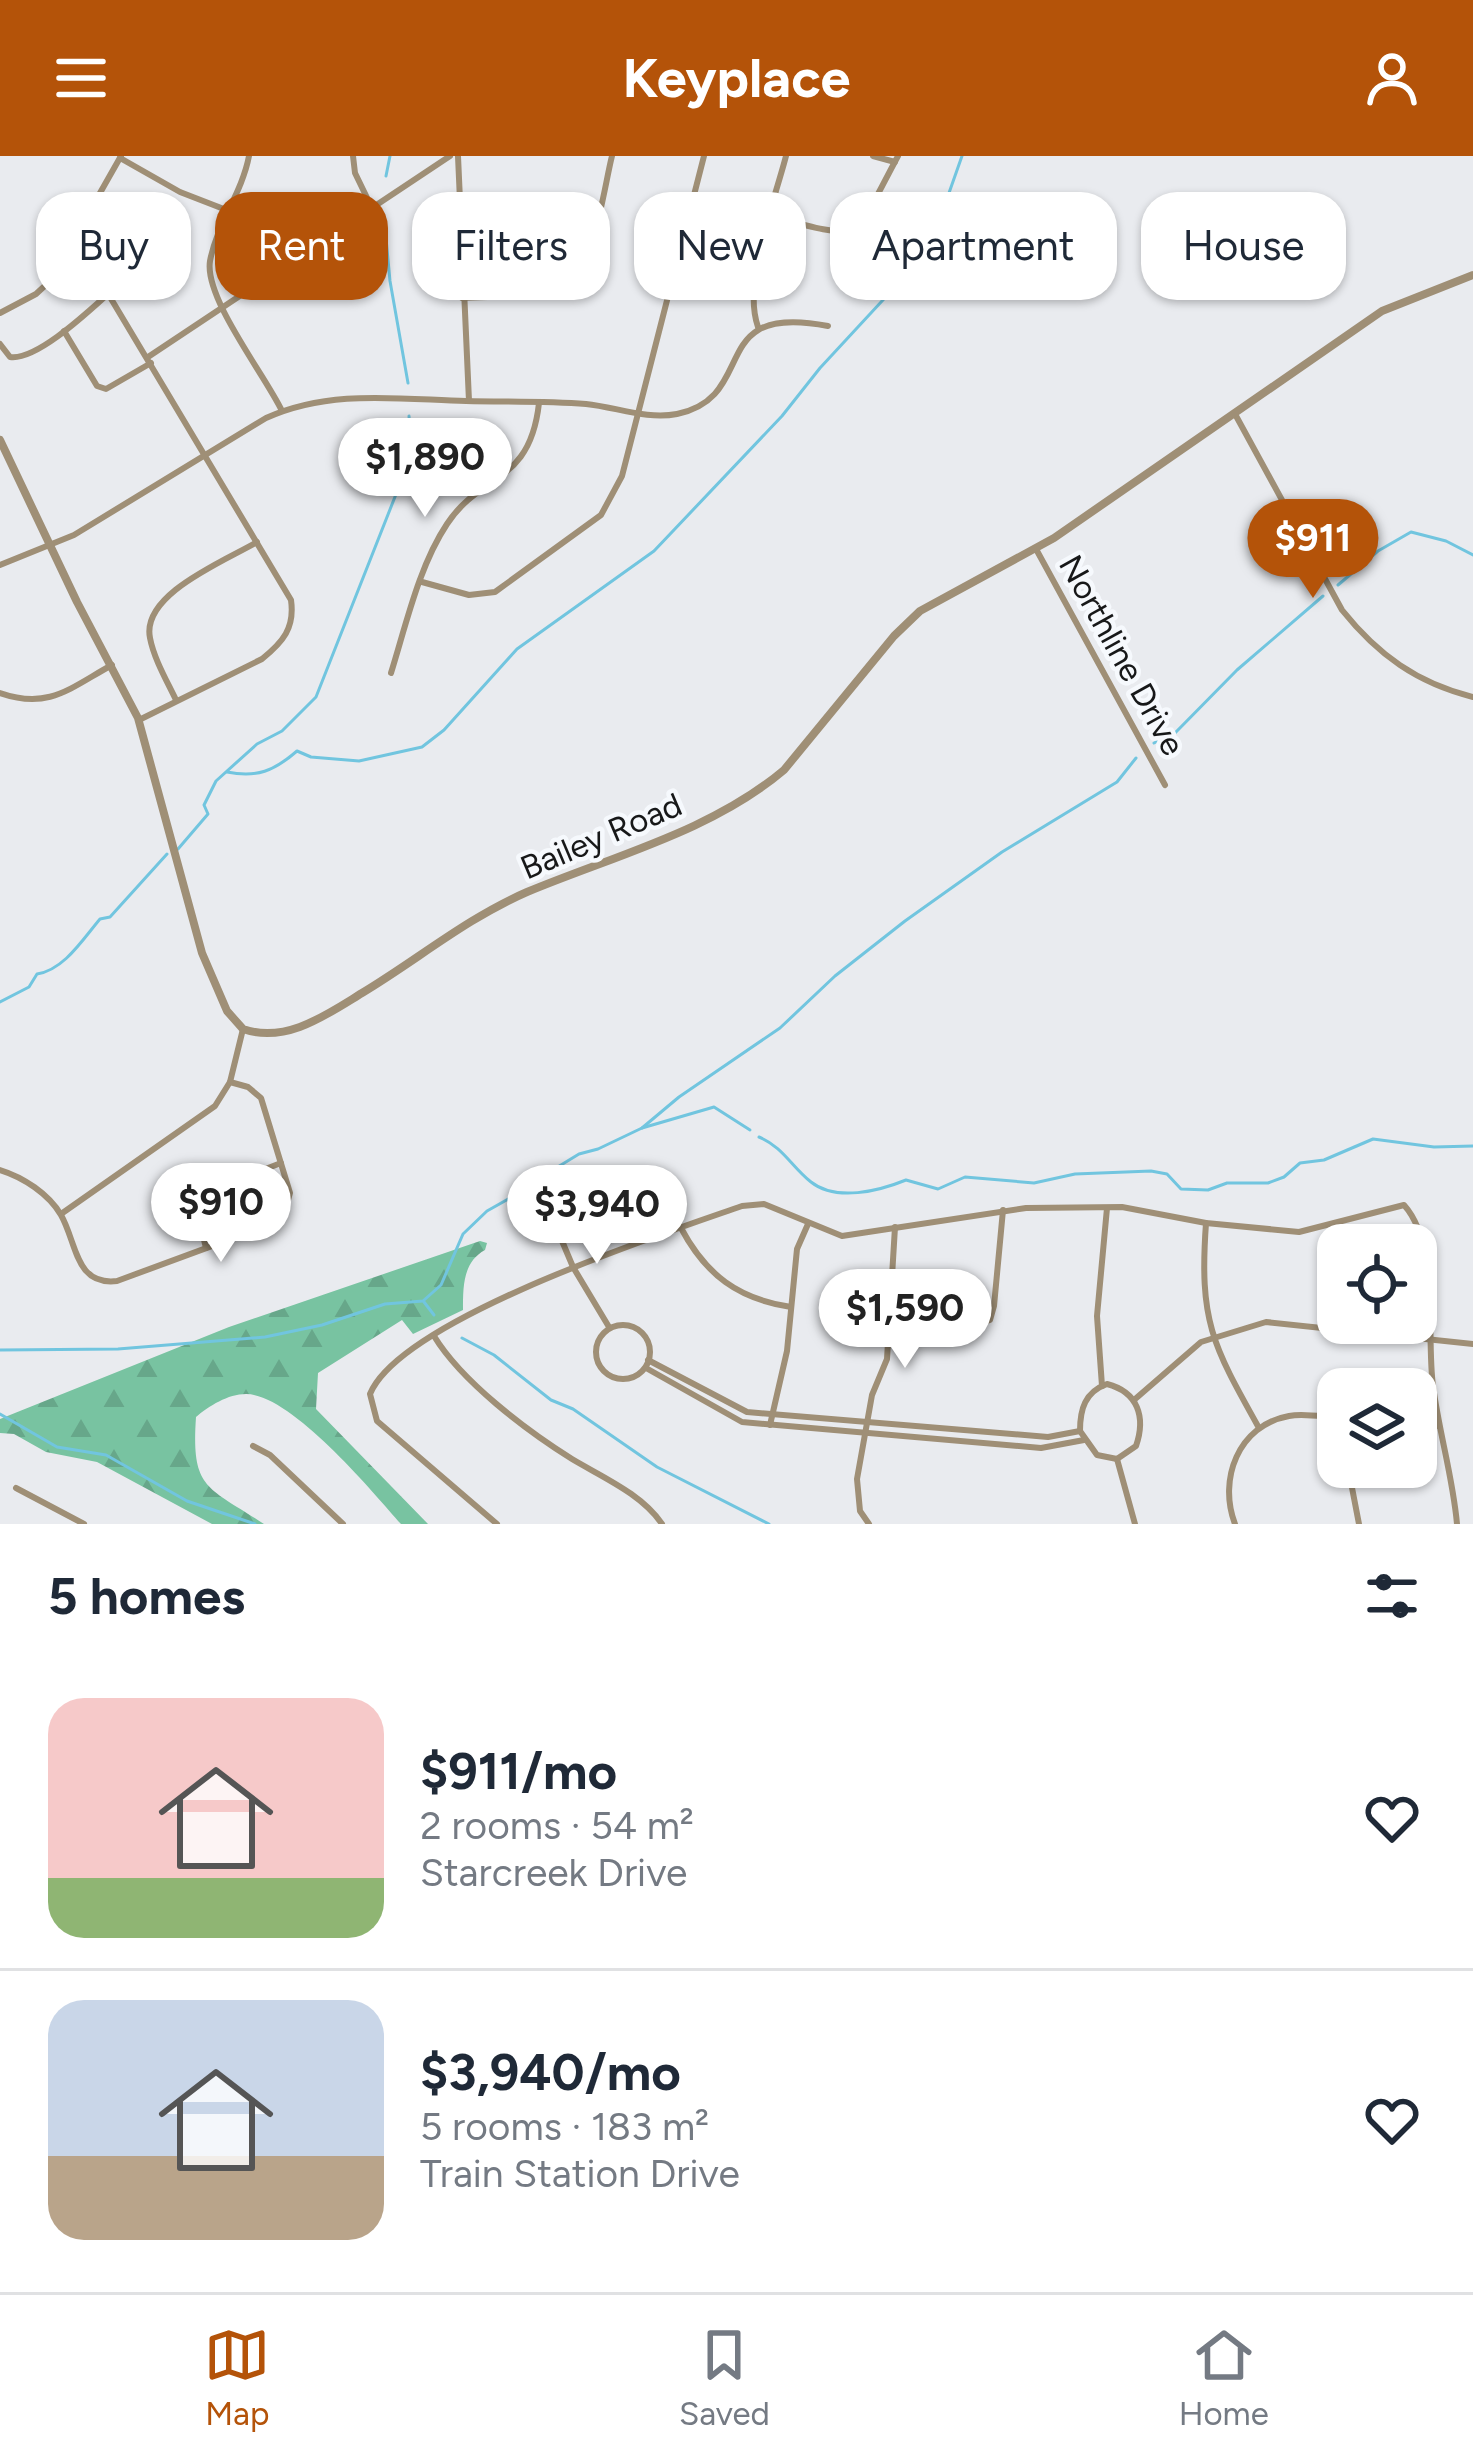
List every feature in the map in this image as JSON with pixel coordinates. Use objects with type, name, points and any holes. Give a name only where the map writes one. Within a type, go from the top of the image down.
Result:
[{"type":"street","points":[[237,192],[249,156]]},
{"type":"street","points":[[353,156],[365,192]]},
{"type":"street","points":[[388,196],[454,156],[456,192]]},
{"type":"street","points":[[603,192],[612,156]]},
{"type":"street","points":[[422,582],[469,595],[495,592],[602,515],[613,498],[704,156]]},
{"type":"street","points":[[777,192],[786,156]]},
{"type":"street","points":[[806,225],[832,232],[853,230],[863,220],[897,159],[873,156]]},
{"type":"street","points":[[101,192],[120,157],[182,193],[215,206]]},
{"type":"street","points":[[215,248],[209,270],[215,286]]},
{"type":"street","name":"Bailey Road","points":[[243,1029],[277,1032],[310,1023],[410,964],[453,932],[524,894],[630,853],[754,793],[784,770],[910,619],[1036,549],[1382,311],[1473,275]]},
{"type":"street","points":[[0,313],[36,292]]},
{"type":"street","points":[[0,344],[10,357],[22,358],[101,300]]},
{"type":"street","points":[[112,300],[291,600],[288,634],[262,658],[139,720]]},
{"type":"street","points":[[220,300],[282,411]]},
{"type":"street","points":[[64,331],[97,386],[106,389],[233,300]]},
{"type":"street","points":[[462,300],[469,401]]},
{"type":"street","points":[[753,300],[758,328]]},
{"type":"street","points":[[0,565],[50,547],[282,411],[338,398],[602,406],[674,414],[707,399],[723,385],[747,339],[758,328],[787,319],[828,326]]},
{"type":"street","points":[[391,673],[422,582],[451,518],[521,460],[539,403]]},
{"type":"street","points":[[1235,413],[1342,610],[1363,635],[1415,676],[1473,697]]},
{"type":"street","points":[[0,440],[139,720],[208,971],[231,1019],[243,1029],[230,1082],[215,1106],[61,1214]]},
{"type":"street","points":[[0,470],[12,463]]},
{"type":"street","points":[[176,700],[150,641],[149,623],[155,607],[257,542]]},
{"type":"street","name":"Northline Drive","points":[[1036,549],[1165,784]]},
{"type":"street","points":[[0,693],[27,701],[45,700],[112,665]]},
{"type":"street","points":[[0,1170],[24,1180],[61,1214],[81,1267],[98,1280],[117,1281],[277,1222],[290,1193],[262,1098],[230,1082]]},
{"type":"street","points":[[206,1248],[199,1219],[206,1206],[257,1172],[281,1163]]},
{"type":"street","points":[[497,1524],[377,1421],[370,1394],[382,1372],[402,1353],[530,1284],[681,1228],[753,1204],[775,1207],[842,1236],[1003,1210],[1107,1208],[1299,1232],[1317,1227]]},
{"type":"street","points":[[1327,1224],[1398,1204],[1407,1206],[1415,1224]]},
{"type":"street","points":[[1102,1386],[1097,1316],[1107,1208]]},
{"type":"street","points":[[891,1316],[989,1320],[1003,1210]]},
{"type":"street","points":[[554,1222],[573,1268],[609,1327]]},
{"type":"street","points":[[770,1425],[787,1351],[796,1249],[808,1223]]},
{"type":"street","points":[[1207,1223],[1202,1286],[1213,1337],[1259,1428]]},
{"type":"street","points":[[869,1524],[857,1498],[872,1395],[887,1359],[895,1227]]},
{"type":"street","points":[[681,1228],[695,1255],[726,1285],[768,1304],[791,1306]]},
{"type":"street","points":[[1134,1400],[1184,1353],[1213,1337],[1266,1322],[1317,1327]]},
{"type":"street","points":[[609,1327],[638,1330],[650,1349],[647,1364],[632,1377],[603,1370],[596,1351],[609,1327]]},
{"type":"street","points":[[434,1336],[447,1358],[542,1440],[644,1503],[662,1524]]},
{"type":"street","points":[[1437,1338],[1473,1344]]},
{"type":"street","points":[[1432,1344],[1439,1426],[1457,1524]]},
{"type":"street","points":[[647,1364],[736,1408],[772,1414],[1048,1437],[1082,1435]]},
{"type":"street","points":[[647,1364],[729,1417],[770,1425],[1041,1448],[1082,1435]]},
{"type":"street","points":[[1102,1386],[1115,1386],[1134,1400],[1141,1417],[1131,1452],[1117,1460],[1097,1455],[1082,1435],[1084,1402],[1102,1386]]},
{"type":"street","points":[[1235,1524],[1228,1499],[1236,1455],[1259,1428],[1289,1416],[1317,1417]]},
{"type":"street","points":[[253,1446],[270,1455],[343,1524]]},
{"type":"street","points":[[1117,1460],[1135,1524]]},
{"type":"street","points":[[16,1487],[84,1524]]},
{"type":"street","points":[[1352,1488],[1359,1524]]},
{"type":"green space","points":[[480,1241],[487,1243],[468,1268],[463,1310],[413,1334],[402,1320],[318,1373],[316,1409],[428,1524],[401,1524],[307,1426],[264,1398],[246,1394],[219,1401],[196,1417],[196,1459],[200,1473],[216,1493],[264,1524],[212,1524],[97,1462],[46,1452],[14,1434],[0,1433],[0,1419],[229,1327]]},
{"type":"waterway","points":[[386,176],[390,156]]},
{"type":"waterway","points":[[227,772],[265,771],[297,751],[311,757],[359,761],[422,747],[444,730],[517,649],[654,551],[782,416],[907,274],[917,251],[937,227],[962,156]]},
{"type":"waterway","points":[[388,260],[408,383]]},
{"type":"waterway","points":[[178,849],[208,814],[204,805],[216,781],[257,744],[282,731],[316,697],[404,474],[411,452],[409,416]]},
{"type":"waterway","points":[[1338,585],[1378,551],[1411,532],[1446,541],[1473,555]]},
{"type":"waterway","points":[[1154,743],[1175,733],[1237,670],[1323,596]]},
{"type":"waterway","points":[[642,1128],[780,1028],[835,976],[905,921],[1002,852],[1117,782],[1136,758]]},
{"type":"waterway","points":[[0,1002],[64,960],[167,854]]},
{"type":"waterway","points":[[520,1190],[579,1154],[642,1128],[714,1107],[750,1130]]},
{"type":"waterway","points":[[759,1137],[781,1151],[811,1182],[845,1193],[906,1180],[938,1189],[965,1177],[1034,1183],[1075,1174],[1151,1171],[1167,1174],[1181,1189],[1208,1190],[1227,1183],[1268,1183],[1300,1163],[1324,1160],[1373,1139],[1434,1147],[1473,1146]]},
{"type":"waterway","points":[[0,1350],[118,1349],[265,1337],[385,1304],[423,1301],[441,1285],[463,1234],[487,1211],[510,1198]]},
{"type":"waterway","points":[[424,1302],[434,1315]]},
{"type":"waterway","points":[[462,1338],[657,1467],[769,1524]]},
{"type":"waterway","points":[[0,1414],[57,1447],[106,1455],[187,1501],[255,1524]]}]
